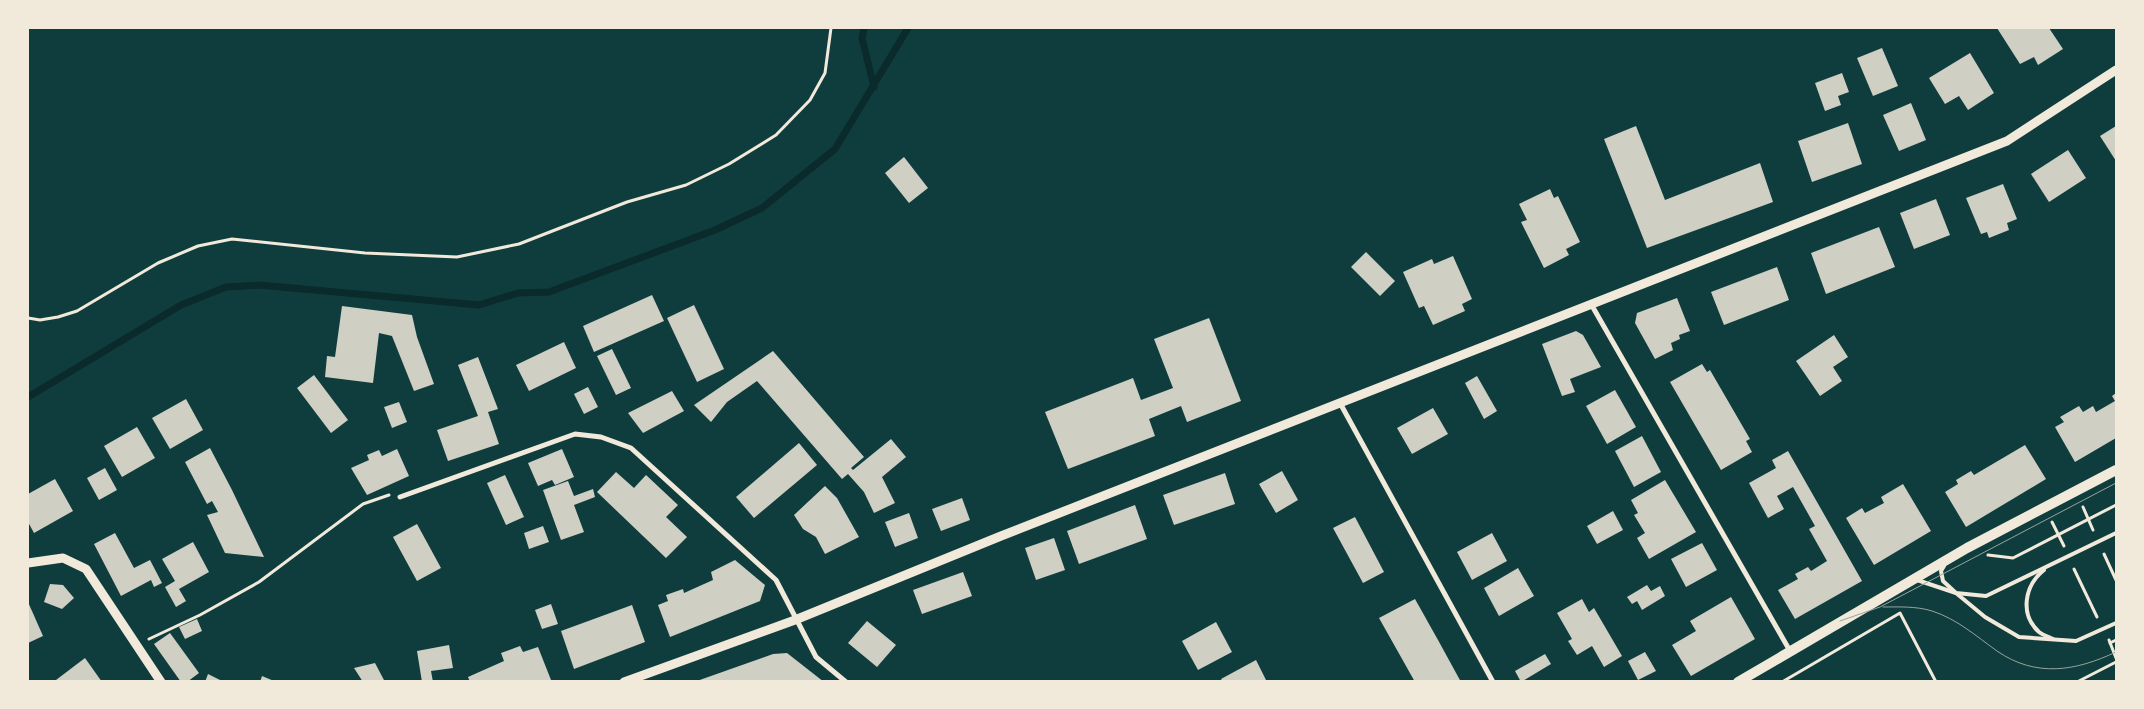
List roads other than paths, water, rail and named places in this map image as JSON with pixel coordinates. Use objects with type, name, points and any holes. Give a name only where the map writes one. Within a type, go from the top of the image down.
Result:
[{"type":"main road","points":[[1738,682],[1967,548],[2116,470]]},
{"type":"street","points":[[624,682],[796,620],[1001,536],[2007,141],[2116,70]]},
{"type":"street","points":[[1591,304],[1790,651]]},
{"type":"street","points":[[1340,403],[1493,682]]},
{"type":"street","points":[[400,497],[575,434],[601,437],[630,448],[776,580],[816,657],[846,682]]},
{"type":"street","points":[[28,563],[63,558],[86,570],[135,646],[161,682]]},
{"type":"lane","points":[[1913,579],[1956,593],[1986,596],[2116,533]]},
{"type":"lane","points":[[1948,559],[1941,571],[1943,581],[1985,617],[2019,637],[2076,641],[2116,623]]},
{"type":"lane","points":[[2050,565],[2035,577],[2026,595],[2028,615],[2039,632],[2056,641]]},
{"type":"waterway","points":[[864,28],[862,38],[874,87]]},
{"type":"waterway","points":[[28,397],[181,305],[226,287],[259,285],[479,305],[518,293],[549,292],[715,230],[762,208],[835,149],[908,28]]},
{"type":"tram line","points":[[1840,621],[1880,607],[2116,483]]},
{"type":"tram line","points":[[1883,607],[1920,608],[1941,614],[1958,623],[2012,660],[2041,668],[2056,669],[2086,664],[2116,652]]}]
